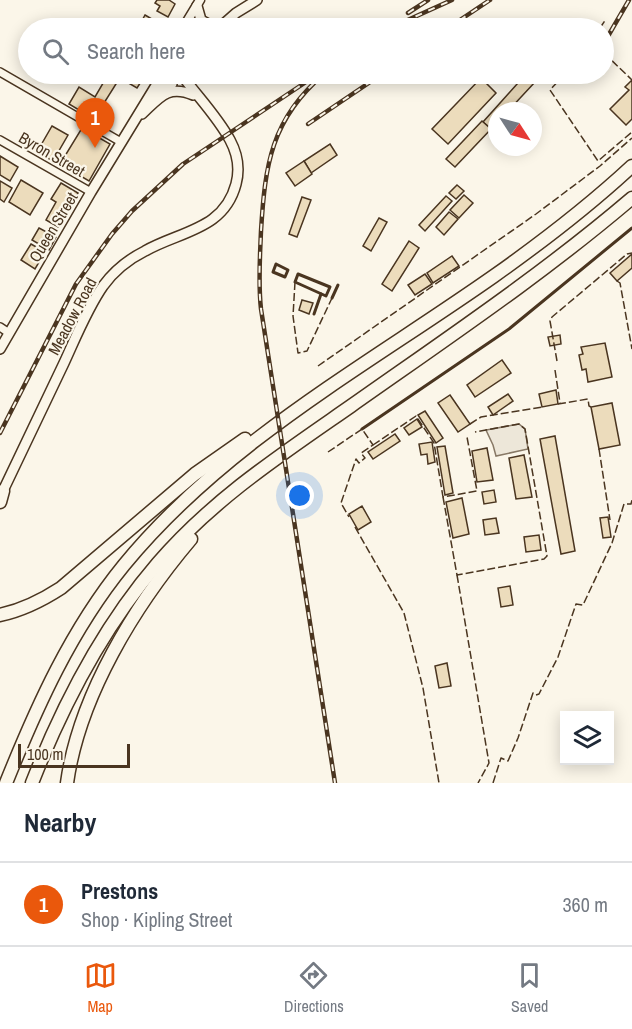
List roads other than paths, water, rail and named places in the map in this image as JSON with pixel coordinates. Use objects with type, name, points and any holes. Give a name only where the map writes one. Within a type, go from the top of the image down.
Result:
[{"type":"highway","points":[[6,783],[30,721],[56,668],[91,610],[124,565],[165,520],[245,447],[494,276],[585,207],[632,166]]},
{"type":"highway","points":[[68,783],[70,759],[95,690],[128,627],[170,565],[194,536],[222,507],[264,470],[563,255],[632,198]]},
{"type":"highway","points":[[0,615],[20,611],[38,603],[61,588],[195,474],[250,435],[325,390]]},
{"type":"highway","points":[[32,783],[72,691],[94,652],[121,611],[158,563],[192,527],[259,469],[336,417]]},
{"type":"main road","points":[[228,18],[256,0]]},
{"type":"main road","points":[[199,3],[201,18]]},
{"type":"main road","points":[[134,122],[138,106],[150,84]]},
{"type":"main road","name":"Queen Street","points":[[0,349],[157,84]]},
{"type":"main road","name":"Queen Street","points":[[134,122],[159,91],[171,84]]},
{"type":"main road","name":"Meadow Road","points":[[176,84],[193,91]]},
{"type":"main road","name":"Meadow Road","points":[[1,497],[78,331],[103,286],[128,261],[145,250],[205,225],[228,205],[237,180],[235,152],[207,106],[188,84]]},
{"type":"main road","points":[[134,122],[168,92],[193,91],[190,84]]},
{"type":"street","points":[[189,18],[199,3]]},
{"type":"street","points":[[0,72],[18,82]]},
{"type":"street","points":[[21,84],[121,142]]},
{"type":"street","name":"Byron Street","points":[[0,140],[91,192]]},
{"type":"street","points":[[0,327],[9,333]]},
{"type":"railway","points":[[408,13],[428,0]]},
{"type":"railway","points":[[412,18],[452,0]]},
{"type":"railway","points":[[463,18],[490,0]]},
{"type":"railway","points":[[614,26],[629,0]]},
{"type":"railway","points":[[0,433],[76,284],[112,234],[132,211],[183,164],[303,84]]},
{"type":"railway","points":[[313,84],[292,108],[274,145],[265,185],[259,280],[261,309],[335,783]]},
{"type":"railway","points":[[308,124],[367,84]]},
{"type":"place","name":"Prestons","points":[[95,148]]}]
